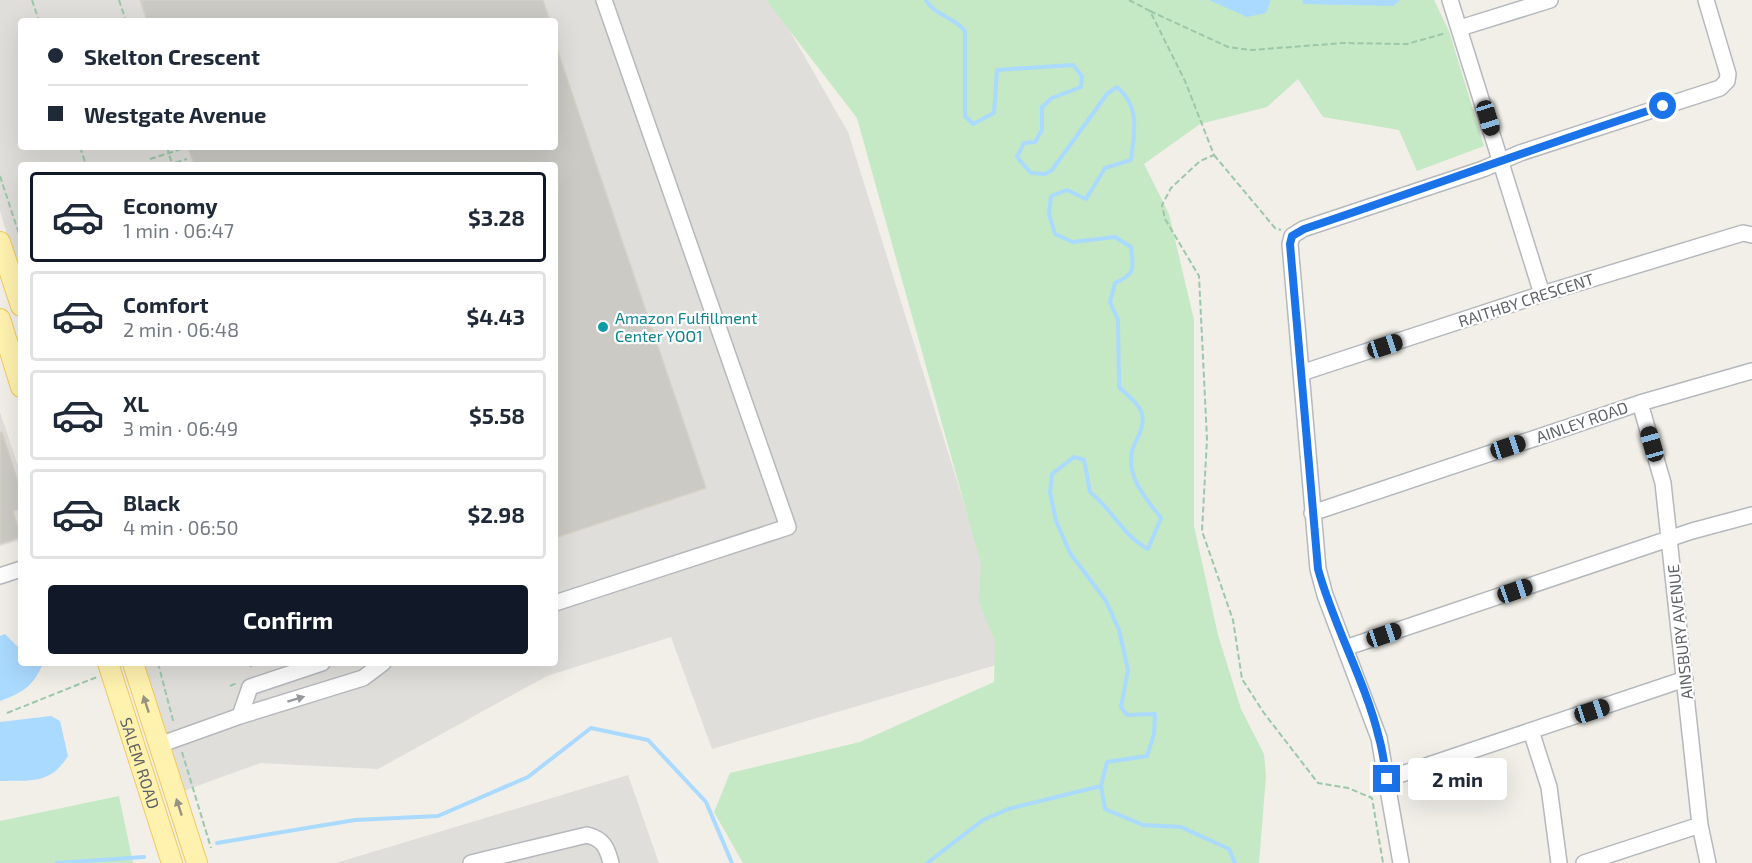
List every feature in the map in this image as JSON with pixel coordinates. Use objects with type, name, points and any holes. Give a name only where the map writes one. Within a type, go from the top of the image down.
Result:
[{"type":"main road","points":[[0,242],[18,297]]},
{"type":"main road","points":[[0,319],[18,377]]},
{"type":"main road","name":"SALEM ROAD","points":[[134,666],[159,745],[205,858]]},
{"type":"main road","name":"SALEM ROAD","points":[[110,669],[172,863]]},
{"type":"street","points":[[558,602],[788,527],[604,0]]},
{"type":"street","points":[[1450,0],[1542,294]]},
{"type":"street","points":[[1460,28],[1550,0]]},
{"type":"street","points":[[1401,863],[1387,779],[1374,722],[1318,569],[1300,373],[1290,244],[1292,236],[1304,229],[1720,88],[1727,81],[1728,74],[1706,0]]},
{"type":"street","name":"RAITHBY CRESCENT","points":[[1300,373],[1662,256],[1743,233],[1752,235]]},
{"type":"street","name":"AINLEY ROAD","points":[[1312,513],[1640,403],[1752,371]]},
{"type":"street","name":"AINSBURY AVENUE","points":[[1640,403],[1663,483],[1701,825],[1708,863]]},
{"type":"street","points":[[1345,648],[1669,539],[1752,515]]},
{"type":"street","points":[[0,576],[18,571]]},
{"type":"street","points":[[240,716],[250,687],[313,666]]},
{"type":"street","points":[[159,745],[240,716],[363,678],[379,666]]},
{"type":"street","points":[[1387,779],[1685,679]]},
{"type":"street","points":[[1531,731],[1549,787],[1558,863]]},
{"type":"street","points":[[1584,863],[1701,825]]},
{"type":"street","points":[[471,863],[587,835],[598,838],[606,845],[611,863]]},
{"type":"path","points":[[32,0],[38,18]]},
{"type":"path","points":[[119,0],[125,18]]},
{"type":"path","points":[[1129,0],[1228,46],[1251,50],[1344,43],[1407,44],[1460,28]]},
{"type":"path","points":[[1150,11],[1185,81],[1214,154],[1275,228],[1292,236]]},
{"type":"path","points":[[168,150],[171,162]]},
{"type":"path","points":[[150,159],[179,150]]},
{"type":"path","points":[[1214,154],[1200,161],[1172,188],[1162,205],[1165,219],[1198,276],[1208,439],[1202,531],[1233,620],[1242,679],[1264,713],[1318,783],[1348,788],[1371,798],[1383,863]]},
{"type":"path","points":[[178,162],[187,159]]},
{"type":"path","points":[[0,176],[18,231]]},
{"type":"path","points":[[7,712],[110,669]]},
{"type":"path","points":[[203,823],[205,858]]},
{"type":"shaded area","points":[[0,0],[772,0],[848,132],[1013,660],[712,749],[671,637],[547,676],[378,769],[260,763],[178,793],[139,666],[558,666],[558,162],[18,162],[18,270],[0,211]]},
{"type":"shaded area","points":[[0,412],[18,466],[18,541],[0,546]]},
{"type":"shaded area","points":[[628,775],[659,863],[336,863]]},
{"type":"green space","points":[[766,0],[1434,0],[1449,31],[1484,146],[1417,171],[1399,130],[1323,117],[1298,79],[1267,107],[1200,124],[1144,164],[1169,214],[1194,320],[1194,526],[1218,635],[1241,709],[1264,754],[1266,776],[1259,863],[743,863],[714,812],[730,773],[860,742],[994,682],[995,642],[979,602],[981,564],[857,118]]},
{"type":"green space","points":[[119,796],[133,863],[0,863],[0,821]]},
{"type":"water","points":[[1209,0],[1271,0],[1266,13],[1247,17]]},
{"type":"water","points":[[1302,0],[1400,0],[1393,6],[1303,4]]},
{"type":"water","points":[[5,634],[18,647],[18,666],[42,666],[36,678],[26,688],[0,701],[0,636]]},
{"type":"water","points":[[51,716],[60,721],[68,756],[61,765],[54,772],[39,779],[0,781],[0,722]]},
{"type":"building","points":[[140,0],[543,0],[549,18],[146,18]]},
{"type":"building","name":"Amazon Fulfillment Center YOO1","points":[[558,52],[706,488],[558,537],[558,162],[193,162],[189,150],[558,150]]},
{"type":"building","points":[[2,432],[18,482],[18,510],[13,511],[18,527],[18,538],[0,544],[0,433]]},
{"type":"waterway","points":[[926,0],[934,9],[965,31],[965,116],[973,124],[994,113],[997,70],[1073,65],[1082,76],[1081,87],[1052,98],[1042,107],[1042,130],[1035,142],[1024,143],[1017,157],[1031,173],[1045,174],[1052,170],[1107,94],[1117,87],[1130,103],[1134,121],[1131,160],[1105,168],[1086,199],[1067,190],[1051,196],[1049,214],[1055,234],[1073,242],[1115,237],[1131,247],[1132,269],[1127,276],[1115,283],[1110,302],[1118,320],[1119,387],[1141,411],[1143,422],[1132,451],[1132,470],[1139,488],[1161,518],[1148,549],[1139,544],[1090,492],[1084,460],[1074,457],[1052,474],[1050,492],[1056,521],[1070,553],[1106,601],[1119,630],[1128,670],[1121,707],[1127,715],[1155,714],[1154,734],[1147,756],[1107,762],[1101,786],[1105,809],[1143,825],[1181,827],[1229,849],[1235,863]]},
{"type":"waterway","points":[[217,843],[355,820],[438,816],[528,777],[591,728],[648,740],[706,802],[732,863]]},
{"type":"waterway","points":[[927,863],[983,820],[1008,809],[1101,786]]},
{"type":"waterway","points":[[57,863],[144,857]]},
{"type":"place","name":"Amazon Fulfillment Center YOO1","points":[[603,327]]},
{"type":"route","points":[[1387,779],[1372,714],[1325,595],[1318,569],[1290,244],[1292,236],[1304,229],[1483,169],[1520,153],[1663,106]]}]
